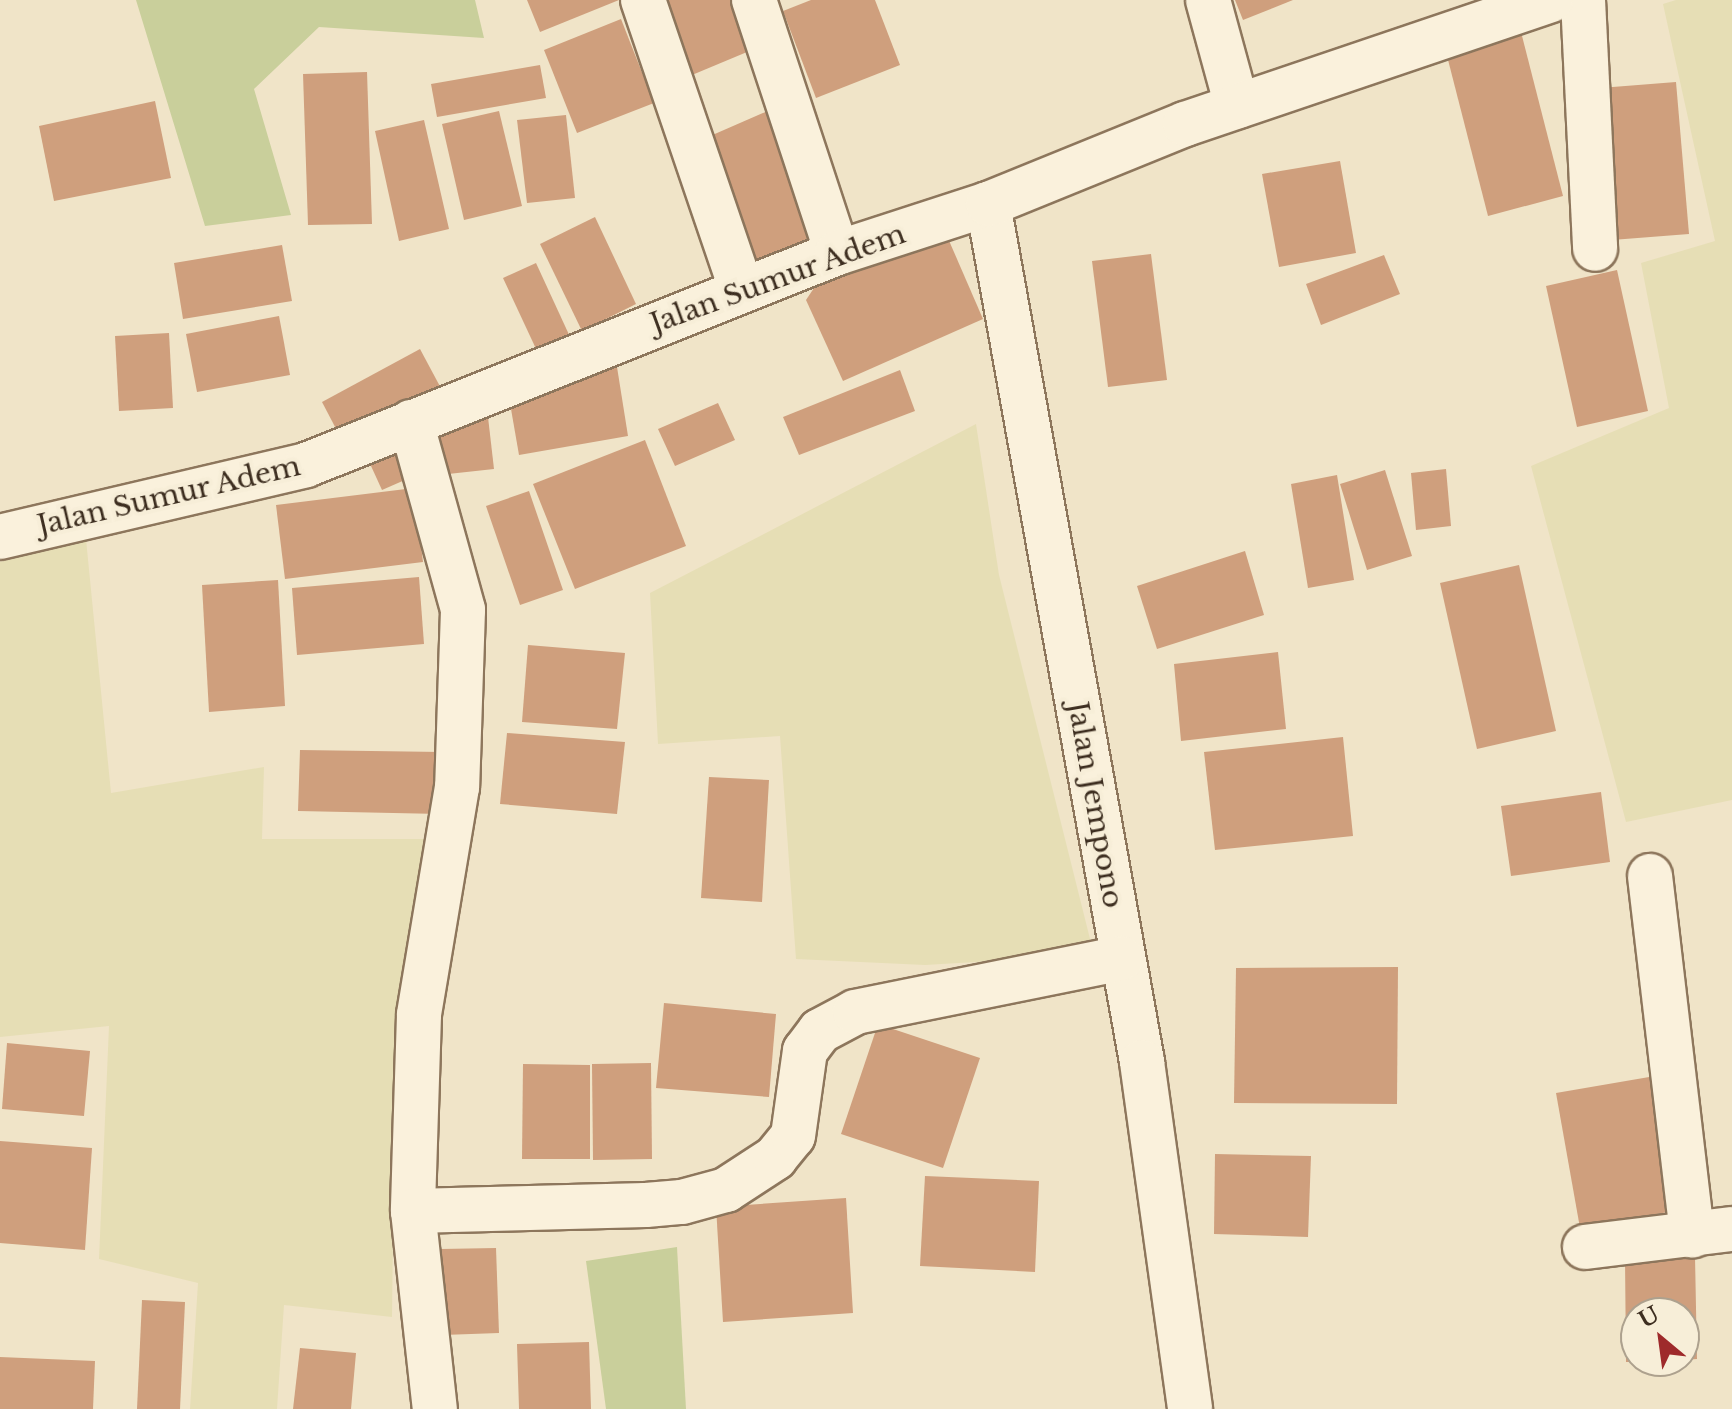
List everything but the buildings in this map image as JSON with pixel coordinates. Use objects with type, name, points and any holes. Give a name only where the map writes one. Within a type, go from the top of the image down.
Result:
[{"type":"street","points":[[643,0],[742,290]]},
{"type":"street","points":[[754,0],[837,253]]},
{"type":"street","points":[[1208,0],[1237,106]]},
{"type":"street","name":"Jalan Sumur Adem","points":[[0,537],[306,465],[837,253],[988,204],[1237,106],[1551,0]]},
{"type":"street","points":[[1583,0],[1595,249]]},
{"type":"street","name":"Jalan Jempono","points":[[988,204],[1142,1062],[1190,1409]]},
{"type":"street","points":[[411,422],[463,610],[457,787],[419,1015],[413,1211],[435,1409]]},
{"type":"street","points":[[1585,1247],[1712,1233],[1650,876]]},
{"type":"street","points":[[413,1211],[646,1205],[682,1202],[726,1190],[775,1158],[793,1136],[805,1051],[820,1031],[855,1012],[1122,958]]},
{"type":"shaded area","points":[[1676,0],[1732,0],[1732,800],[1626,822],[1531,466],[1669,408],[1641,263],[1715,241],[1663,4]]},
{"type":"shaded area","points":[[976,424],[999,575],[1094,955],[925,965],[796,959],[780,736],[658,744],[650,593]]},
{"type":"shaded area","points":[[86,539],[111,793],[264,767],[262,839],[424,839],[395,1070],[392,1317],[284,1305],[277,1409],[190,1409],[198,1283],[99,1259],[109,1026],[0,1037],[0,562]]},
{"type":"green space","points":[[136,0],[475,0],[484,38],[319,27],[254,89],[291,215],[205,226]]},
{"type":"green space","points":[[677,1247],[686,1409],[606,1409],[586,1261]]}]
